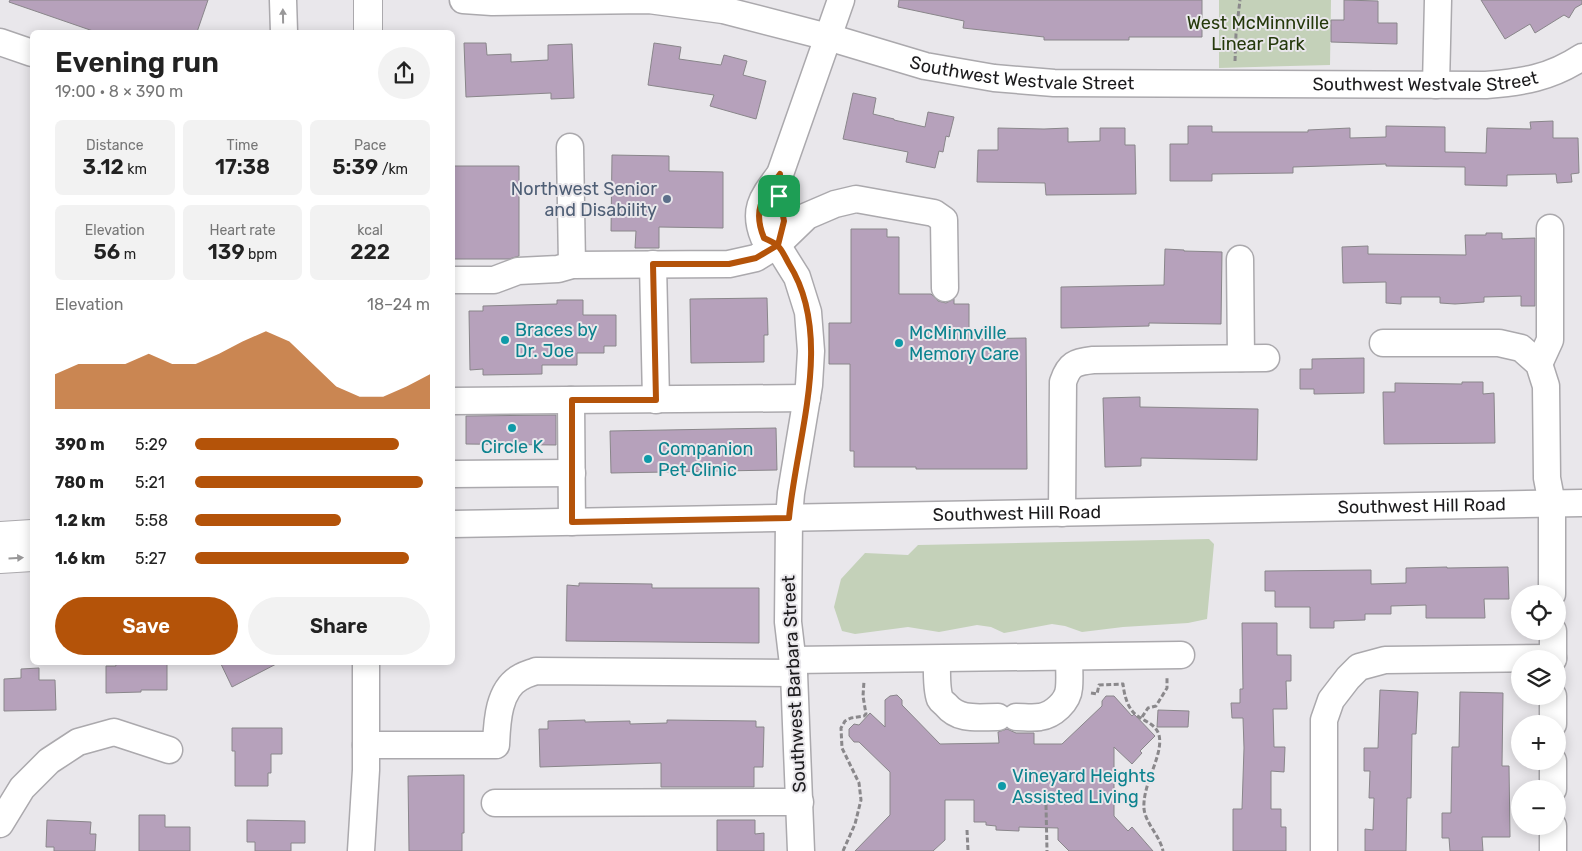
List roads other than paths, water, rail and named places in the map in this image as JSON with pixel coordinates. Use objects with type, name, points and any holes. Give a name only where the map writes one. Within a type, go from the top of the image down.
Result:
[{"type":"main road","points":[[368,30],[371,1]]},
{"type":"main road","points":[[0,536],[30,534]]},
{"type":"main road","points":[[0,559],[30,557]]},
{"type":"street","points":[[283,0],[284,30]]},
{"type":"street","name":"Southwest Westvale Street","points":[[463,0],[648,0],[723,10],[828,37],[925,66],[994,78],[1054,83],[1486,85],[1544,77],[1570,66],[1582,58]]},
{"type":"street","points":[[778,245],[784,221],[779,196],[784,166],[841,0]]},
{"type":"street","points":[[1436,85],[1438,0]]},
{"type":"street","points":[[0,42],[30,52]]},
{"type":"street","points":[[570,147],[572,265]]},
{"type":"street","points":[[455,280],[494,280],[518,271],[558,270],[572,265],[729,264],[756,258],[778,245],[808,216],[834,204],[856,199],[934,213],[944,220],[944,288]]},
{"type":"street","points":[[1539,364],[1550,340],[1550,228]]},
{"type":"street","name":"Southwest Barbara Street","points":[[778,245],[798,277],[808,312],[811,351],[789,518],[788,622],[793,667],[801,851]]},
{"type":"street","points":[[1062,513],[1063,382],[1067,371],[1077,362],[1093,360],[1253,358],[1240,259]]},
{"type":"street","points":[[653,264],[656,400]]},
{"type":"street","points":[[1383,343],[1500,343],[1521,348],[1539,364],[1546,386],[1547,478],[1552,504],[1552,585]]},
{"type":"street","points":[[455,401],[806,398]]},
{"type":"street","points":[[572,400],[572,522]]},
{"type":"street","points":[[455,474],[572,472]]},
{"type":"street","name":"Southwest Hill Road","points":[[455,524],[1582,503]]},
{"type":"street","points":[[366,745],[496,745],[497,723],[508,688],[520,677],[536,671],[793,667],[863,660],[937,658],[1173,655]]},
{"type":"street","points":[[937,658],[940,699],[957,715],[969,717],[1041,717],[1051,713],[1067,697],[1069,689],[1069,657]]},
{"type":"street","points":[[1324,851],[1324,720],[1331,700],[1348,678],[1359,667],[1385,660],[1511,658]]},
{"type":"street","points":[[362,851],[366,745],[366,665]]},
{"type":"street","points":[[0,824],[22,788],[49,761],[78,742],[114,732],[169,750]]},
{"type":"street","points":[[495,803],[800,802]]},
{"type":"street","points":[[1553,835],[1553,851]]},
{"type":"place","name":"Northwest Senior and Disability","points":[[667,199]]},
{"type":"place","name":"Braces by Dr. Joe","points":[[505,340]]},
{"type":"place","name":"McMinnville Memory Care","points":[[899,343]]},
{"type":"place","name":"Circle K","points":[[512,428]]},
{"type":"place","name":"Companion Pet Clinic","points":[[648,459]]},
{"type":"place","name":"Vineyard Heights Assisted Living","points":[[1002,786]]},
{"type":"park label","name":"West McMinnville Linear Park","points":[[1258,33]]}]
